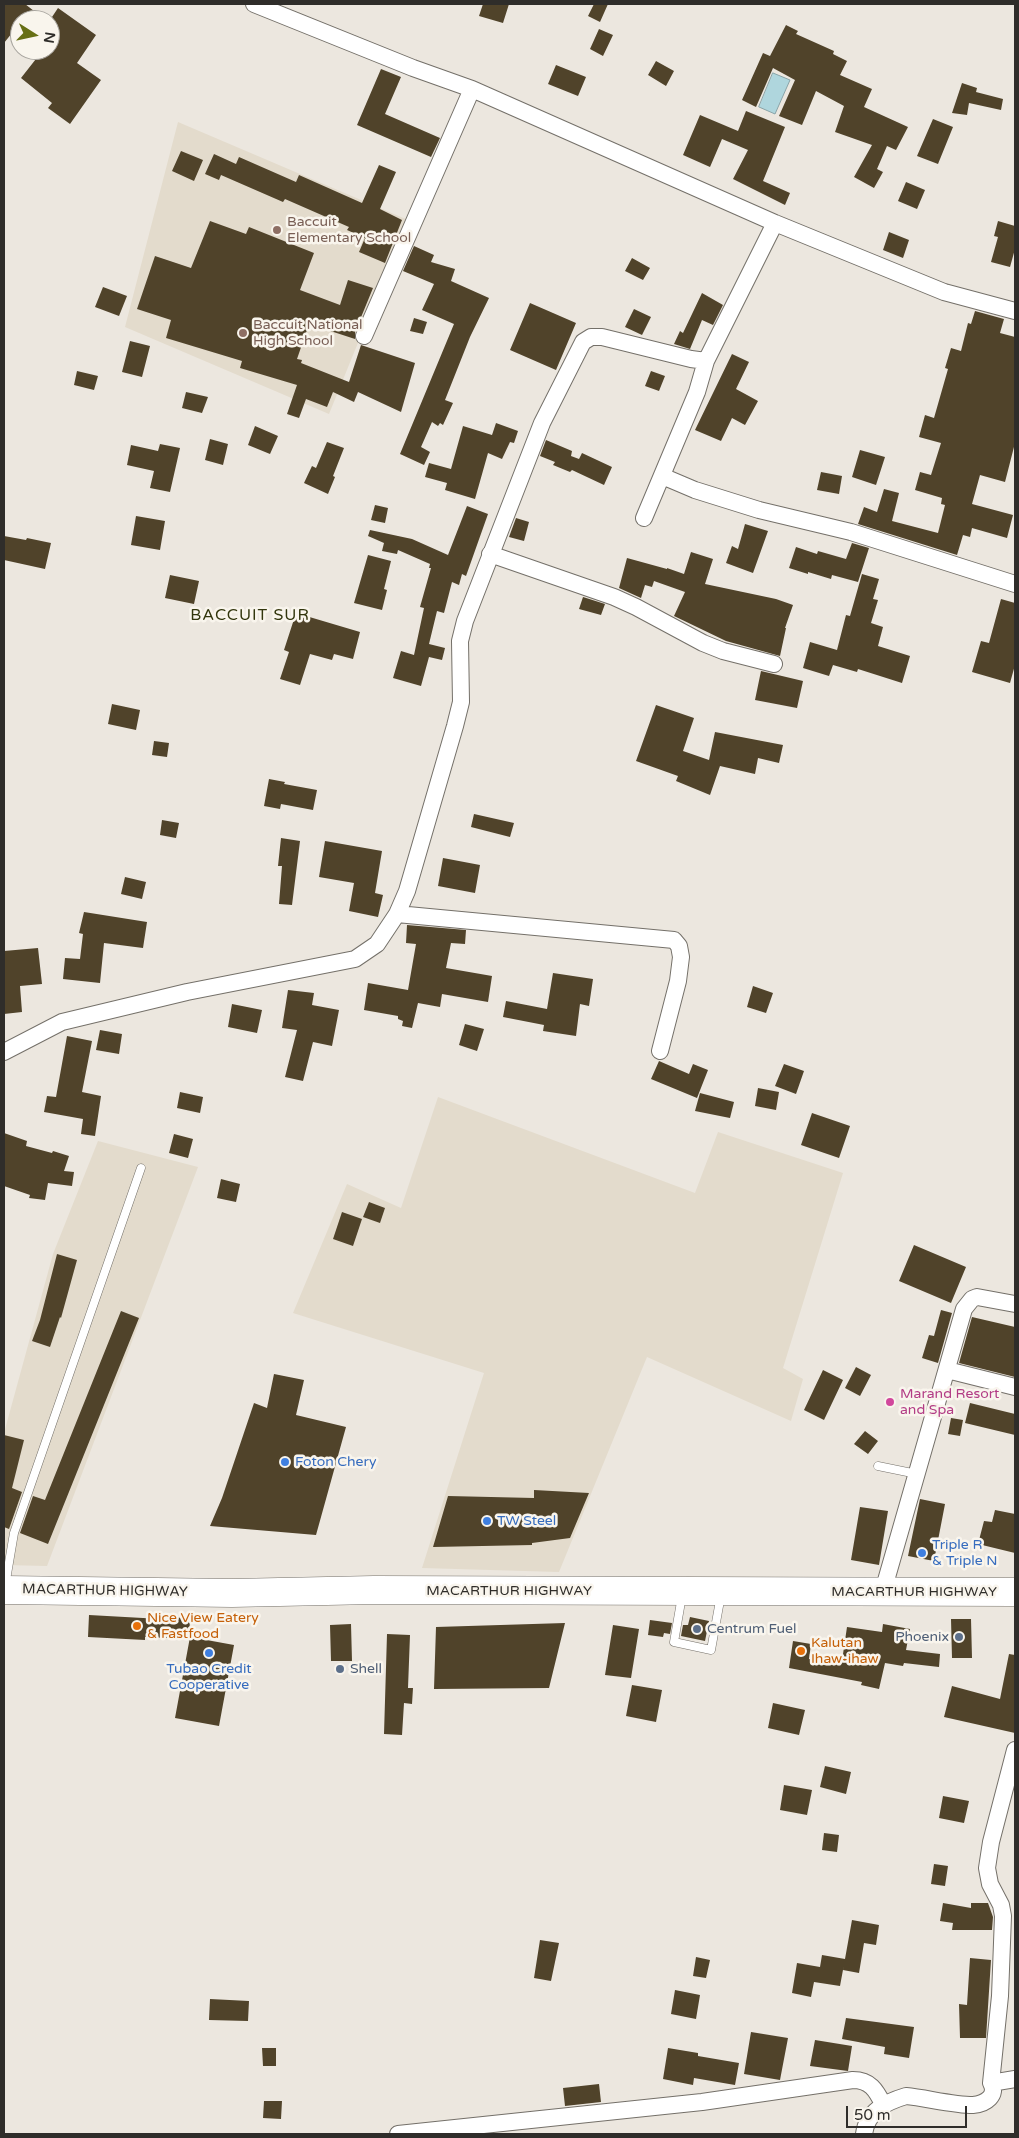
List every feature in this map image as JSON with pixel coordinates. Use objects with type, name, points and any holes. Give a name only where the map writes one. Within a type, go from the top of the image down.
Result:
[{"type":"highway","name":"MACARTHUR HIGHWAY","points":[[4,1590],[232,1593],[374,1590],[1015,1592]]},
{"type":"street","points":[[254,4],[472,90],[775,223],[944,292],[1015,311]]},
{"type":"street","points":[[364,336],[472,90]]},
{"type":"street","points":[[644,518],[697,392],[706,361],[775,223]]},
{"type":"street","points":[[4,1052],[62,1022],[187,992],[355,959],[377,944],[398,914],[407,891],[455,726],[461,702],[460,641],[465,621],[542,423],[583,342],[591,338],[602,337],[706,361]]},
{"type":"street","points":[[662,476],[695,490],[759,510],[851,532],[1015,584]]},
{"type":"street","points":[[490,554],[636,606],[716,648],[774,664]]},
{"type":"street","points":[[398,914],[674,940],[679,946],[681,966],[660,1051]]},
{"type":"street","points":[[883,1591],[964,1309],[972,1299],[985,1297],[1015,1304]]},
{"type":"street","points":[[947,1370],[1015,1386]]},
{"type":"street","points":[[864,2134],[869,2118],[883,2104],[906,2096],[974,2105],[992,2097],[994,2089],[991,2083],[1000,1996],[1004,1916],[1001,1905],[990,1884],[987,1868],[991,1842],[1015,1750]]},
{"type":"street","points":[[991,2083],[1015,2079]]},
{"type":"street","points":[[398,2134],[702,2102],[853,2080],[859,2080],[872,2086],[883,2104]]},
{"type":"lane","points":[[4,1590],[14,1533],[141,1168]]},
{"type":"lane","points":[[878,1466],[917,1474]]},
{"type":"lane","points":[[683,1592],[674,1642],[711,1650],[722,1592]]},
{"type":"shaded area","name":"Baccuit Elementary School","points":[[178,122],[408,220],[329,414],[125,327]]},
{"type":"shaded area","points":[[438,1097],[695,1193],[718,1132],[843,1173],[783,1368],[803,1379],[791,1421],[647,1357],[559,1572],[422,1568],[484,1373],[293,1313],[347,1184],[401,1208]]},
{"type":"shaded area","points":[[98,1141],[198,1167],[47,1566],[4,1565],[4,1433],[53,1254]]},
{"type":"water","points":[[773,73],[790,80],[775,114],[759,107]]},
{"type":"building","points":[[4,4],[25,4],[33,10],[10,10],[10,36],[4,43]]},
{"type":"building","points":[[483,4],[509,4],[503,23],[479,16]]},
{"type":"building","points":[[594,4],[608,4],[600,22],[588,16]]},
{"type":"building","points":[[58,8],[96,35],[77,63],[101,80],[70,124],[48,108],[52,103],[21,78],[35,60],[60,60],[60,10],[57,10]]},
{"type":"building","points":[[786,25],[798,31],[796,34],[834,51],[833,54],[847,61],[840,75],[872,89],[864,107],[908,127],[896,150],[887,146],[877,169],[883,172],[874,188],[854,177],[872,145],[835,132],[844,106],[816,91],[802,125],[779,116],[795,80],[773,68],[756,107],[742,100],[763,53],[770,56]]},
{"type":"building","points":[[599,29],[613,35],[603,56],[590,49]]},
{"type":"building","points":[[656,61],[674,71],[666,86],[648,75]]},
{"type":"building","points":[[556,65],[586,77],[578,96],[548,84]]},
{"type":"building","points":[[381,69],[401,77],[385,114],[440,138],[431,157],[357,125]]},
{"type":"building","points":[[962,83],[977,88],[976,92],[1003,99],[1001,110],[969,103],[967,115],[952,113]]},
{"type":"building","points":[[746,111],[785,127],[763,181],[790,193],[785,205],[733,179],[748,150],[722,139],[710,167],[683,155],[700,115],[738,131]]},
{"type":"building","points":[[933,119],[953,127],[938,164],[917,156]]},
{"type":"building","points":[[181,151],[203,160],[194,181],[172,171]]},
{"type":"building","points":[[214,154],[236,164],[239,157],[296,182],[299,175],[362,203],[379,165],[396,172],[380,209],[402,220],[385,263],[359,252],[365,238],[347,230],[349,227],[285,199],[283,202],[221,175],[219,180],[205,174]]},
{"type":"building","points":[[906,182],[925,190],[917,209],[898,201]]},
{"type":"building","points":[[210,221],[246,234],[249,227],[314,253],[300,290],[340,305],[348,280],[373,288],[355,332],[355,339],[309,324],[297,359],[302,360],[301,363],[349,382],[361,345],[415,363],[401,412],[358,392],[354,402],[333,392],[327,407],[306,399],[299,418],[287,414],[297,385],[240,368],[242,361],[166,338],[171,320],[137,309],[155,256],[191,268]]},
{"type":"building","points":[[998,221],[1015,226],[1015,249],[1010,267],[991,262],[998,237],[994,236]]},
{"type":"building","points":[[889,232],[909,240],[903,258],[883,250]]},
{"type":"building","points":[[414,246],[434,255],[431,262],[455,269],[451,281],[489,298],[470,337],[445,400],[453,403],[443,425],[440,423],[438,426],[432,422],[421,447],[430,452],[424,465],[400,454],[454,324],[422,310],[434,284],[403,271]]},
{"type":"building","points":[[632,258],[650,268],[643,280],[625,271]]},
{"type":"building","points":[[103,287],[127,296],[119,316],[95,307]]},
{"type":"building","points":[[702,293],[723,305],[713,325],[702,320],[690,349],[674,344],[680,331],[683,333]]},
{"type":"building","points":[[530,303],[576,323],[556,370],[510,350]]},
{"type":"building","points":[[634,309],[651,317],[642,335],[625,327]]},
{"type":"building","points":[[975,311],[1004,319],[1000,333],[1015,337],[1015,443],[1005,482],[980,475],[972,504],[1013,515],[1007,538],[972,528],[970,537],[963,535],[957,555],[858,524],[864,507],[877,512],[884,489],[899,493],[892,521],[938,533],[945,505],[941,504],[942,498],[915,490],[920,472],[931,475],[941,443],[919,437],[925,415],[934,418],[948,369],[945,368],[951,348],[961,351],[968,323],[971,324]]},
{"type":"building","points":[[414,318],[427,322],[423,334],[410,331]]},
{"type":"building","points":[[130,341],[150,346],[142,377],[122,372]]},
{"type":"building","points":[[732,354],[749,362],[736,389],[758,401],[745,425],[732,418],[721,441],[695,430]]},
{"type":"building","points":[[77,371],[98,376],[94,390],[74,385]]},
{"type":"building","points":[[651,371],[665,376],[659,391],[645,386]]},
{"type":"building","points":[[186,392],[208,397],[202,413],[182,408]]},
{"type":"building","points":[[496,423],[518,431],[514,443],[510,442],[502,459],[488,453],[475,499],[445,490],[447,483],[425,477],[429,463],[451,469],[463,426],[492,435]]},
{"type":"building","points":[[255,426],[278,436],[270,454],[248,445]]},
{"type":"building","points":[[210,439],[228,444],[223,465],[205,460]]},
{"type":"building","points":[[546,440],[572,451],[571,456],[579,459],[582,453],[612,467],[604,485],[572,470],[570,472],[553,465],[555,462],[540,456]]},
{"type":"building","points":[[327,442],[344,448],[328,494],[304,483],[312,466],[316,468]]},
{"type":"building","points":[[160,444],[180,448],[170,492],[150,488],[154,471],[127,465],[131,445],[158,451]]},
{"type":"building","points":[[860,450],[885,457],[876,485],[852,477]]},
{"type":"building","points":[[821,472],[842,476],[839,494],[817,490]]},
{"type":"building","points":[[375,505],[388,508],[385,523],[371,520]]},
{"type":"building","points":[[467,506],[488,514],[466,576],[462,574],[459,585],[452,582],[444,613],[437,611],[429,644],[445,648],[442,660],[429,657],[421,686],[393,678],[401,651],[414,655],[424,608],[420,607],[431,568],[429,568],[430,564],[398,550],[397,554],[382,551],[384,543],[368,536],[370,530],[412,539],[448,555]]},
{"type":"building","points":[[136,516],[165,521],[160,550],[131,545]]},
{"type":"building","points":[[516,518],[529,522],[524,541],[509,537]]},
{"type":"building","points":[[745,524],[768,531],[753,573],[726,563],[732,546],[738,549]]},
{"type":"building","points":[[4,536],[51,543],[45,569],[4,560]]},
{"type":"building","points":[[852,543],[869,548],[858,582],[832,575],[831,579],[789,568],[796,547],[817,554],[818,551],[846,559]]},
{"type":"building","points":[[691,552],[713,559],[705,584],[776,599],[793,605],[785,628],[780,656],[726,641],[674,616],[685,592],[654,581],[652,587],[645,585],[641,598],[619,588],[627,558],[684,574]]},
{"type":"building","points":[[368,555],[391,561],[384,589],[387,590],[382,610],[354,603]]},
{"type":"building","points":[[862,574],[879,579],[873,599],[878,600],[871,623],[883,627],[878,646],[910,656],[902,683],[858,669],[857,672],[833,665],[829,676],[803,668],[810,642],[837,650],[846,615],[850,616]]},
{"type":"building","points":[[170,575],[199,581],[194,604],[165,598]]},
{"type":"building","points":[[583,597],[605,604],[601,615],[579,609]]},
{"type":"building","points":[[1001,599],[1015,603],[1015,665],[1010,683],[972,672],[981,641],[989,643]]},
{"type":"building","points":[[296,613],[360,632],[353,659],[334,654],[332,660],[310,654],[300,685],[280,679],[289,652],[284,650]]},
{"type":"building","points":[[761,671],[803,681],[797,708],[755,700]]},
{"type":"building","points":[[112,704],[140,710],[136,730],[108,724]]},
{"type":"building","points":[[656,705],[694,718],[683,751],[709,760],[715,732],[783,745],[779,763],[758,758],[755,774],[720,766],[710,795],[676,781],[678,776],[636,761]]},
{"type":"building","points":[[154,741],[169,743],[167,757],[152,755]]},
{"type":"building","points":[[269,779],[285,782],[284,784],[317,790],[313,810],[281,804],[280,809],[264,806]]},
{"type":"building","points":[[474,814],[514,823],[510,837],[471,827]]},
{"type":"building","points":[[162,820],[179,823],[176,838],[160,835]]},
{"type":"building","points":[[281,838],[300,841],[292,905],[279,904],[282,866],[278,866]]},
{"type":"building","points":[[325,841],[382,851],[375,893],[383,895],[378,917],[349,911],[354,883],[319,877]]},
{"type":"building","points":[[443,858],[480,865],[475,893],[438,886]]},
{"type":"building","points":[[125,877],[146,882],[142,899],[121,894]]},
{"type":"building","points":[[84,912],[147,922],[143,948],[104,943],[100,983],[63,979],[65,958],[80,959],[83,934],[79,933]]},
{"type":"building","points":[[407,925],[466,930],[465,944],[451,943],[446,968],[492,976],[488,1002],[442,994],[440,1007],[418,1003],[412,1028],[402,1026],[403,1021],[398,1019],[398,1016],[364,1010],[368,983],[408,990],[416,944],[406,943]]},
{"type":"building","points":[[38,948],[42,984],[20,986],[22,1012],[4,1014],[4,951]]},
{"type":"building","points":[[553,973],[593,979],[589,1006],[580,1004],[576,1036],[543,1031],[544,1025],[503,1017],[506,1001],[547,1009]]},
{"type":"building","points":[[753,986],[773,993],[766,1013],[747,1007]]},
{"type":"building","points":[[288,990],[314,993],[312,1005],[339,1010],[332,1046],[313,1042],[303,1081],[285,1077],[297,1030],[282,1028]]},
{"type":"building","points":[[232,1004],[262,1010],[257,1033],[228,1027]]},
{"type":"building","points":[[465,1024],[484,1029],[477,1051],[459,1045]]},
{"type":"building","points":[[100,1030],[122,1034],[119,1054],[96,1050]]},
{"type":"building","points":[[67,1036],[92,1041],[82,1092],[101,1096],[95,1136],[81,1134],[83,1119],[44,1112],[47,1096],[56,1097]]},
{"type":"building","points":[[659,1061],[689,1074],[693,1064],[708,1070],[697,1098],[651,1079]]},
{"type":"building","points":[[784,1064],[804,1071],[796,1094],[775,1086]]},
{"type":"building","points":[[758,1088],[779,1092],[776,1110],[755,1106]]},
{"type":"building","points":[[180,1092],[203,1097],[200,1113],[177,1108]]},
{"type":"building","points":[[700,1093],[734,1102],[730,1118],[695,1111]]},
{"type":"building","points":[[812,1113],[850,1126],[839,1158],[801,1145]]},
{"type":"building","points":[[4,1133],[27,1141],[26,1146],[69,1156],[64,1171],[74,1172],[72,1186],[48,1183],[45,1200],[29,1198],[30,1195],[4,1186]]},
{"type":"building","points":[[174,1134],[193,1139],[188,1158],[169,1153]]},
{"type":"building","points":[[221,1179],[240,1184],[236,1202],[217,1198]]},
{"type":"building","points":[[369,1202],[385,1208],[380,1223],[363,1217]]},
{"type":"building","points":[[342,1212],[362,1219],[353,1246],[333,1239]]},
{"type":"building","points":[[914,1245],[966,1267],[951,1303],[899,1281]]},
{"type":"building","points":[[57,1254],[77,1260],[61,1318],[50,1347],[32,1341],[40,1320]]},
{"type":"building","points":[[941,1310],[952,1313],[938,1363],[922,1358],[929,1335],[934,1336]]},
{"type":"building","points":[[121,1311],[139,1318],[48,1544],[20,1533],[33,1496],[45,1500]]},
{"type":"building","points":[[972,1317],[1015,1327],[1015,1377],[959,1363]]},
{"type":"building","points":[[856,1367],[871,1375],[860,1396],[845,1388]]},
{"type":"building","points":[[823,1370],[843,1380],[824,1420],[804,1410]]},
{"type":"building","name":"Foton Chery","points":[[274,1374],[304,1380],[296,1415],[346,1427],[316,1535],[210,1526],[222,1498],[254,1403],[267,1408]]},
{"type":"building","points":[[970,1403],[1015,1414],[1015,1435],[965,1423]]},
{"type":"building","points":[[951,1418],[963,1420],[960,1436],[948,1434]]},
{"type":"building","points":[[865,1431],[878,1441],[868,1454],[854,1444]]},
{"type":"building","points":[[4,1435],[24,1440],[12,1488],[22,1492],[9,1529],[4,1527]]},
{"type":"building","name":"TW Steel","points":[[534,1490],[589,1493],[570,1538],[532,1543],[532,1545],[433,1547],[448,1496],[534,1498]]},
{"type":"building","points":[[920,1499],[945,1504],[934,1561],[908,1556]]},
{"type":"building","points":[[860,1507],[888,1511],[879,1565],[851,1560]]},
{"type":"building","points":[[995,1510],[1015,1514],[1015,1553],[978,1544],[984,1521],[992,1522]]},
{"type":"building","points":[[89,1615],[161,1619],[161,1617],[190,1618],[189,1639],[145,1637],[145,1640],[88,1637]]},
{"type":"building","name":"Centrum Fuel","points":[[690,1617],[709,1621],[705,1641],[681,1636],[683,1625],[688,1625]]},
{"type":"building","points":[[951,1619],[971,1619],[972,1658],[952,1658]]},
{"type":"building","points":[[650,1620],[672,1623],[670,1634],[664,1633],[663,1637],[648,1635]]},
{"type":"building","points":[[565,1623],[549,1688],[434,1689],[436,1627]]},
{"type":"building","points":[[351,1624],[352,1661],[331,1661],[330,1625]]},
{"type":"building","points":[[883,1624],[910,1629],[906,1650],[940,1654],[939,1667],[904,1663],[903,1666],[885,1663],[879,1689],[861,1685],[862,1682],[789,1668],[793,1641],[811,1644],[809,1659],[834,1663],[834,1659],[842,1661],[847,1627],[882,1632]]},
{"type":"building","points":[[613,1625],[639,1629],[631,1678],[605,1675]]},
{"type":"building","points":[[387,1634],[410,1635],[408,1688],[413,1688],[412,1704],[404,1703],[402,1735],[384,1734]]},
{"type":"building","points":[[190,1637],[234,1645],[219,1726],[175,1718]]},
{"type":"building","points":[[1009,1654],[1015,1655],[1015,1733],[944,1717],[952,1686],[1000,1699]]},
{"type":"building","points":[[632,1685],[662,1690],[656,1722],[626,1716]]},
{"type":"building","points":[[773,1703],[805,1710],[799,1735],[768,1728]]},
{"type":"building","points":[[825,1766],[851,1772],[846,1794],[820,1787]]},
{"type":"building","points":[[784,1785],[812,1790],[807,1815],[780,1810]]},
{"type":"building","points":[[943,1796],[969,1801],[964,1823],[939,1818]]},
{"type":"building","points":[[824,1833],[839,1835],[837,1852],[822,1850]]},
{"type":"building","points":[[934,1864],[948,1866],[945,1886],[931,1884]]},
{"type":"building","points":[[943,1903],[971,1908],[971,1903],[988,1903],[993,1917],[992,1930],[952,1930],[953,1923],[940,1921]]},
{"type":"building","points":[[852,1920],[879,1925],[876,1945],[864,1943],[859,1973],[843,1970]]},
{"type":"building","points":[[540,1940],[559,1943],[551,1981],[534,1978]]},
{"type":"building","points":[[822,1955],[845,1959],[840,1986],[814,1982],[811,1997],[792,1993],[797,1963],[820,1967]]},
{"type":"building","points":[[696,1957],[710,1960],[706,1978],[693,1976]]},
{"type":"building","points":[[970,1958],[991,1960],[986,2038],[960,2038],[959,2004],[967,2005]]},
{"type":"building","points":[[675,1990],[700,1995],[696,2019],[671,2014]]},
{"type":"building","points":[[210,1999],[249,2001],[248,2021],[209,2020]]},
{"type":"building","points":[[846,2018],[914,2027],[909,2058],[884,2054],[885,2047],[842,2039]]},
{"type":"building","points":[[751,2032],[788,2038],[780,2080],[744,2074]]},
{"type":"building","points":[[815,2040],[852,2046],[848,2071],[810,2066]]},
{"type":"building","points":[[262,2048],[276,2048],[276,2066],[263,2066]]},
{"type":"building","points":[[668,2048],[698,2053],[698,2056],[739,2063],[735,2085],[694,2078],[693,2085],[663,2079]]},
{"type":"building","points":[[599,2084],[601,2102],[565,2106],[563,2088]]},
{"type":"building","points":[[264,2101],[282,2101],[281,2119],[263,2118]]},
{"type":"place","name":"Baccuit Elementary School","points":[[277,230]]},
{"type":"place","name":"Baccuit National High School","points":[[243,333]]},
{"type":"place","name":"Marand Resort and Spa","points":[[890,1402]]},
{"type":"place","name":"Foton Chery","points":[[285,1462]]},
{"type":"place","name":"TW Steel","points":[[487,1521]]},
{"type":"place","name":"Triple R & Triple N","points":[[922,1553]]},
{"type":"place","name":"Nice View Eatery & Fastfood","points":[[137,1626]]},
{"type":"place","name":"Centrum Fuel","points":[[697,1629]]},
{"type":"place","name":"Phoenix","points":[[959,1637]]},
{"type":"place","name":"Kalutan Ihaw-ihaw","points":[[801,1651]]},
{"type":"place","name":"Tubao Credit Cooperative","points":[[209,1653]]},
{"type":"place","name":"Shell","points":[[340,1669]]},
{"type":"district","name":"BACCUIT SUR","points":[[250,616]]}]
